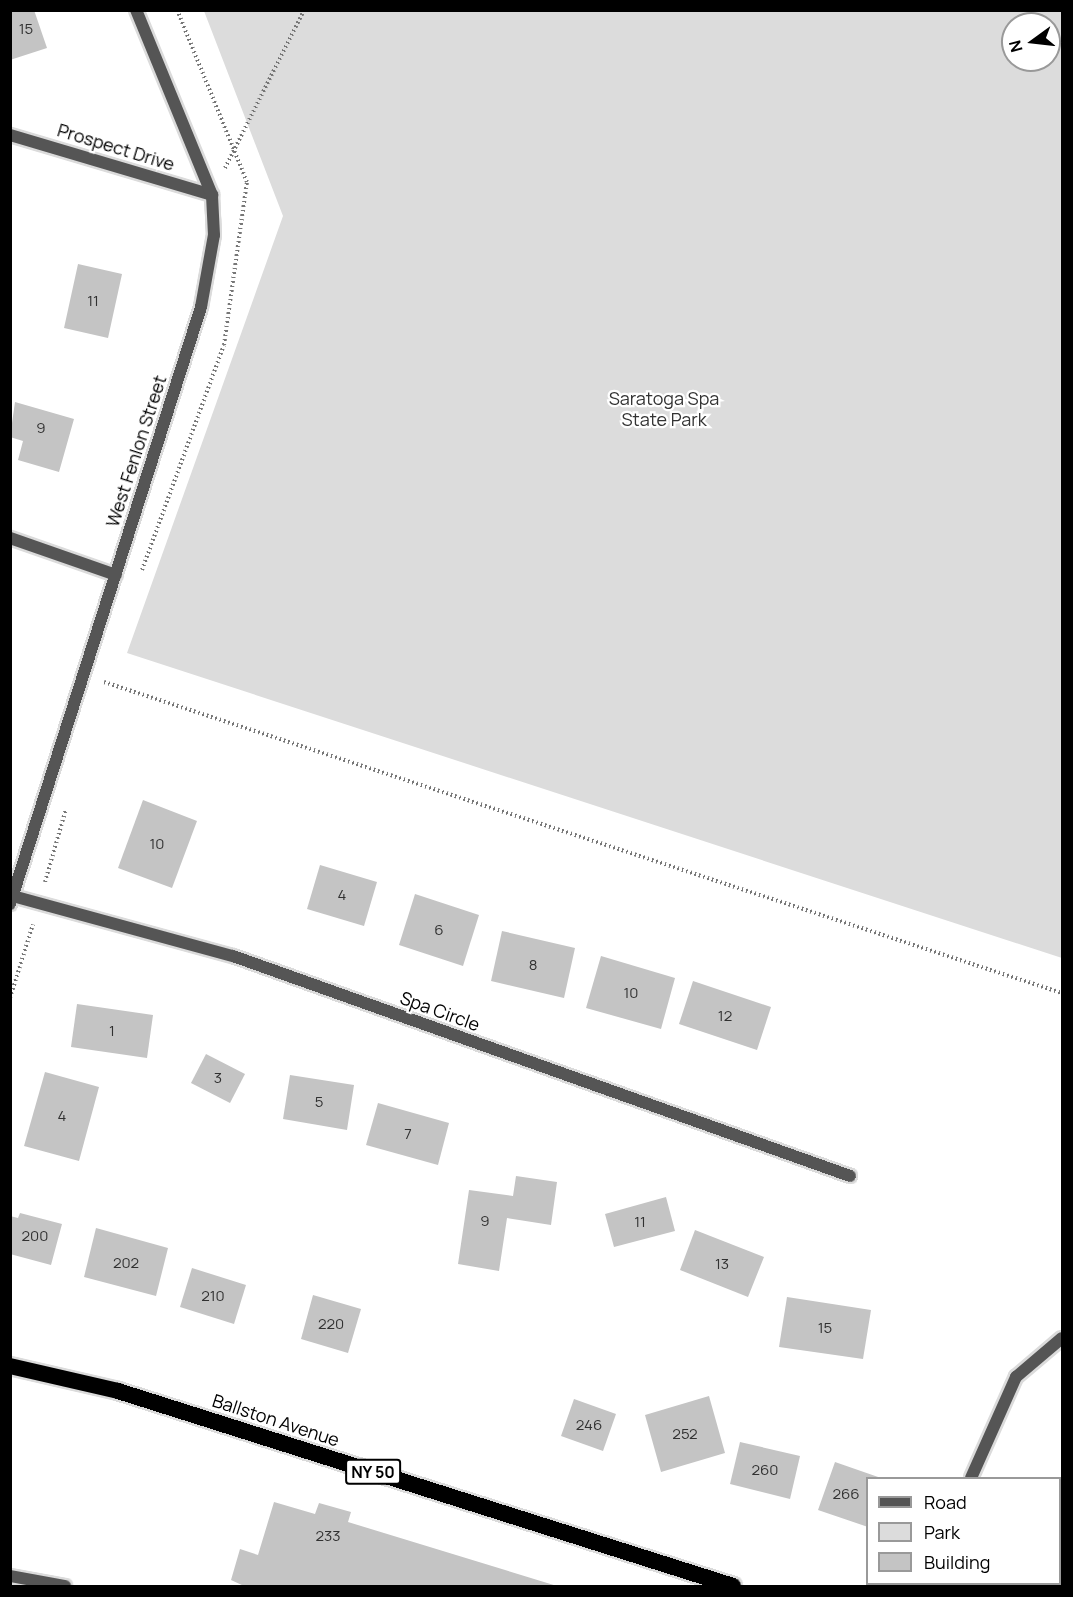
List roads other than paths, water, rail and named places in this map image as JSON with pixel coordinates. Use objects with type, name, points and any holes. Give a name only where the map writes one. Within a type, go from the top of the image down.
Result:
[{"type":"highway","name":"Ballston Avenue","points":[[10,1366],[118,1391],[733,1587]]},
{"type":"street","name":"West Fenlon Street","points":[[12,900],[82,674],[201,307],[214,235],[212,195],[136,10]]},
{"type":"street","name":"Prospect Drive","points":[[10,135],[212,195]]},
{"type":"street","points":[[10,538],[116,574]]},
{"type":"street","name":"Spa Circle","points":[[12,900],[233,956],[850,1176]]},
{"type":"street","points":[[972,1477],[1016,1377],[1062,1338]]},
{"type":"street","points":[[10,1576],[65,1587]]},
{"type":"park label","name":"Saratoga Spa State Park","points":[[664,409]]}]
